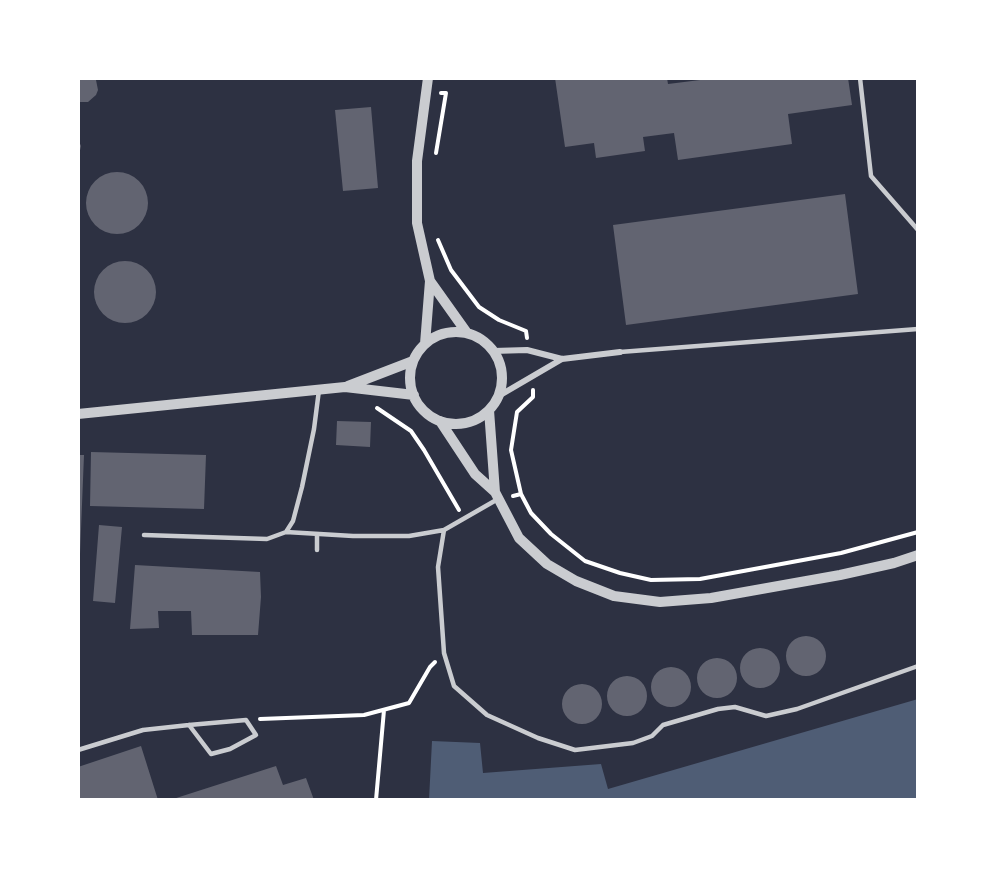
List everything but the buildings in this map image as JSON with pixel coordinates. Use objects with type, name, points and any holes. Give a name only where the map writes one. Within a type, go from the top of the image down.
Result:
[{"type":"street","points":[[425,344],[430,281],[417,223],[417,161],[428,78]]},
{"type":"street","points":[[430,281],[467,333]]},
{"type":"street","points":[[452,332],[467,333],[477,337],[493,351],[502,374],[501,386],[489,410],[466,423],[453,424],[440,421],[424,410],[414,395],[410,378],[413,361],[425,344],[438,336],[452,332]]},
{"type":"street","points":[[493,351],[527,350],[562,359],[620,352]]},
{"type":"street","points":[[497,397],[562,359]]},
{"type":"street","points":[[345,387],[413,361]]},
{"type":"street","points":[[78,414],[345,387],[414,395]]},
{"type":"street","points":[[489,410],[496,495]]},
{"type":"street","points":[[440,421],[475,474],[496,495],[519,538],[547,564],[576,581],[614,596],[660,602],[711,598],[840,575],[918,555]]},
{"type":"lane","points":[[860,78],[871,176],[918,230]]},
{"type":"lane","points":[[620,352],[918,329]]},
{"type":"lane","points":[[286,532],[293,521],[302,487],[314,429],[319,390]]},
{"type":"lane","points":[[144,535],[267,539],[286,532],[409,536],[444,530],[496,495]]},
{"type":"lane","points":[[444,530],[438,567],[444,653],[454,686],[487,715],[538,738],[575,750],[633,743],[652,736],[663,725],[718,709],[735,707],[766,716],[797,709],[918,666]]},
{"type":"lane","points":[[317,534],[317,550]]},
{"type":"lane","points":[[78,750],[143,730],[189,725],[246,720],[256,735],[230,749],[211,754],[189,725]]},
{"type":"path","points":[[426,92],[446,93],[436,156]]},
{"type":"path","points":[[438,238],[451,270],[479,307],[499,320],[526,331],[527,350]]},
{"type":"path","points":[[533,376],[533,397],[517,412],[512,450],[521,494],[531,513],[551,534],[585,561],[620,573],[651,580],[700,579],[841,553],[918,532]]},
{"type":"path","points":[[370,406],[380,409],[411,431],[463,518]]},
{"type":"path","points":[[496,495],[521,494]]},
{"type":"path","points":[[246,720],[364,715],[409,703],[430,667],[444,653]]},
{"type":"path","points":[[376,800],[384,710]]},
{"type":"water","points":[[918,699],[918,800],[429,800],[432,741],[480,743],[483,773],[601,764],[608,789]]}]
